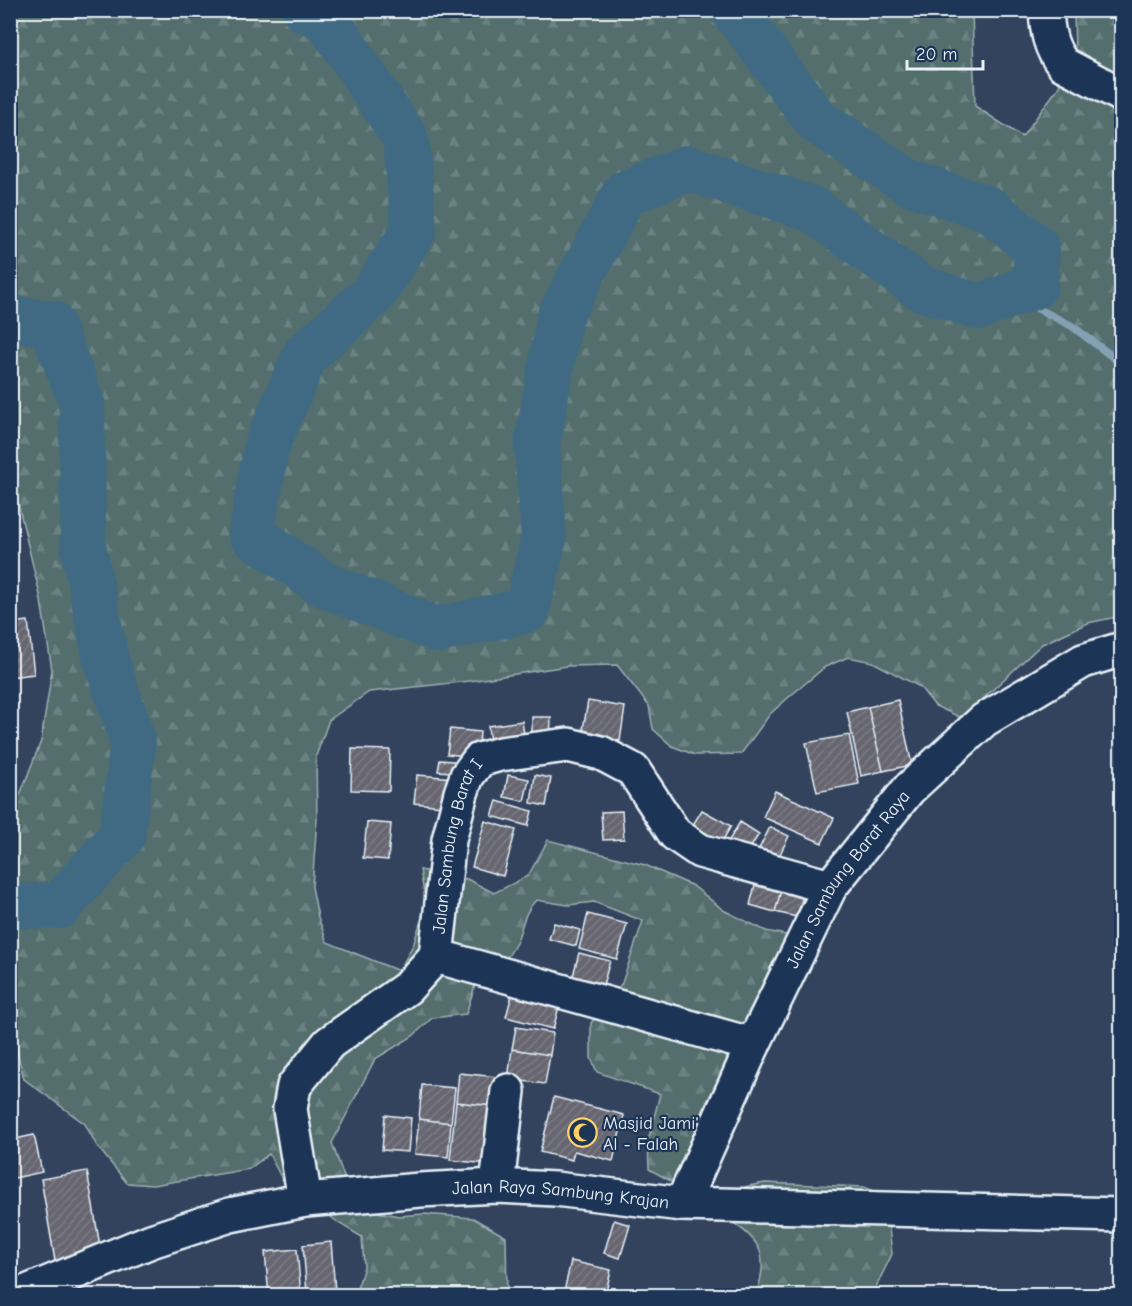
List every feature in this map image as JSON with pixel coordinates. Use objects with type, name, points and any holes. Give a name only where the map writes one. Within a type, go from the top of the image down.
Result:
[{"type":"street","points":[[1046,10],[1047,30],[1056,55],[1063,64],[1122,95]]},
{"type":"street","name":"Jalan Sambung Barat Raya","points":[[682,1204],[753,1045],[830,886],[909,789],[984,720],[1083,661],[1122,649]]},
{"type":"street","name":"Jalan Sambung Barat I","points":[[305,1200],[290,1109],[294,1086],[329,1043],[407,988],[436,956],[449,840],[460,793],[467,776],[479,760],[500,754],[568,745],[602,753],[633,770],[675,834],[700,850],[830,886]]},
{"type":"street","points":[[436,956],[753,1045]]},
{"type":"street","points":[[497,1186],[508,1091]]},
{"type":"street","name":"Jalan Raya Sambung Krajan","points":[[17,1296],[151,1241],[230,1215],[305,1200],[497,1186],[682,1204],[1122,1215]]},
{"type":"green space","points":[[10,11],[972,11],[975,106],[1022,137],[1058,88],[1075,52],[1074,11],[1121,11],[1121,616],[1088,623],[1042,644],[962,718],[935,706],[920,687],[873,662],[848,657],[825,667],[770,714],[741,754],[695,755],[672,746],[653,729],[649,706],[617,665],[567,666],[470,681],[369,692],[329,720],[316,756],[317,819],[312,887],[318,917],[327,942],[399,971],[414,943],[426,904],[420,870],[467,879],[494,893],[528,876],[548,840],[645,865],[693,886],[725,911],[766,931],[791,936],[777,970],[706,1103],[674,1183],[649,1169],[648,1141],[660,1094],[597,1072],[591,1058],[591,1023],[622,983],[643,921],[594,902],[568,905],[536,900],[526,915],[516,943],[504,961],[476,982],[466,1014],[432,1018],[413,1036],[375,1059],[332,1143],[355,1208],[399,1216],[424,1214],[473,1218],[506,1237],[507,1295],[355,1295],[364,1267],[362,1237],[340,1224],[282,1179],[269,1154],[249,1169],[153,1185],[127,1183],[97,1146],[85,1124],[24,1079],[11,1026],[11,802],[20,795],[41,741],[52,670],[40,595],[15,491],[11,490]]},
{"type":"green space","points":[[765,1183],[864,1187],[885,1195],[892,1254],[872,1295],[756,1295],[762,1270],[760,1251],[749,1235],[728,1220],[730,1202],[736,1192]]},
{"type":"building","points":[[28,621],[34,674],[10,677],[10,623]]},
{"type":"building","points":[[898,700],[912,765],[883,771],[868,707]]},
{"type":"building","points":[[588,701],[625,707],[620,741],[582,735]]},
{"type":"building","points":[[868,707],[883,771],[861,776],[847,712]]},
{"type":"building","points":[[532,717],[551,717],[550,741],[532,740]]},
{"type":"building","points":[[522,721],[526,747],[491,751],[488,726]]},
{"type":"building","points":[[450,729],[480,732],[478,757],[447,754]]},
{"type":"building","points":[[849,735],[859,784],[817,792],[806,743]]},
{"type":"building","points":[[352,749],[390,750],[389,791],[351,790]]},
{"type":"building","points":[[440,760],[466,762],[465,773],[438,771]]},
{"type":"building","points":[[417,775],[454,778],[452,807],[414,803]]},
{"type":"building","points":[[508,775],[529,779],[524,801],[504,797]]},
{"type":"building","points":[[535,775],[551,778],[546,806],[531,803]]},
{"type":"building","points":[[775,791],[834,818],[822,843],[763,817]]},
{"type":"building","points":[[497,801],[532,811],[528,826],[492,816]]},
{"type":"building","points":[[702,810],[731,826],[720,845],[691,828]]},
{"type":"building","points":[[622,811],[624,839],[603,840],[601,812]]},
{"type":"building","points":[[485,821],[516,830],[503,876],[472,867]]},
{"type":"building","points":[[367,822],[391,824],[388,860],[363,858]]},
{"type":"building","points":[[740,822],[759,834],[744,858],[725,847]]},
{"type":"building","points":[[770,827],[789,836],[778,858],[759,849]]},
{"type":"building","points":[[756,881],[782,887],[775,912],[750,905]]},
{"type":"building","points":[[782,887],[804,893],[797,917],[775,912]]},
{"type":"building","points":[[588,914],[627,924],[617,959],[579,949]]},
{"type":"building","points":[[554,923],[580,930],[576,946],[549,939]]},
{"type":"building","points":[[579,953],[610,961],[600,995],[570,987]]},
{"type":"building","points":[[513,991],[560,1003],[553,1029],[506,1017]]},
{"type":"building","points":[[516,1027],[553,1033],[550,1055],[512,1049]]},
{"type":"building","points":[[512,1049],[550,1055],[545,1084],[508,1079]]},
{"type":"building","points":[[459,1073],[497,1077],[494,1106],[456,1102]]},
{"type":"building","points":[[422,1085],[455,1088],[451,1123],[419,1119]]},
{"type":"building","name":"Masjid Jami' Al - Falah","points":[[554,1097],[624,1115],[613,1161],[574,1151],[572,1160],[540,1152]]},
{"type":"building","points":[[456,1102],[494,1106],[488,1164],[450,1160]]},
{"type":"building","points":[[385,1115],[411,1118],[408,1152],[382,1150]]},
{"type":"building","points":[[419,1119],[451,1123],[448,1157],[415,1154]]},
{"type":"building","points":[[34,1135],[42,1172],[10,1179],[10,1140]]},
{"type":"building","points":[[87,1171],[101,1252],[55,1261],[41,1179]]},
{"type":"building","points":[[614,1220],[630,1225],[620,1258],[604,1253]]},
{"type":"building","points":[[331,1242],[335,1291],[307,1293],[303,1245]]},
{"type":"building","points":[[297,1249],[301,1296],[269,1296],[265,1252]]},
{"type":"building","points":[[571,1261],[611,1270],[605,1296],[563,1296]]},
{"type":"waterway","points":[[305,10],[326,18],[406,139],[414,230],[373,294],[306,354],[267,445],[251,534],[323,584],[438,630],[527,610],[544,537],[537,445],[560,316],[625,193],[688,168],[812,209],[921,288],[979,307],[1035,286],[1037,248],[989,209],[910,183],[818,122],[733,10]]},
{"type":"waterway","points":[[1011,295],[1072,326],[1122,364]]},
{"type":"waterway","points":[[10,319],[51,323],[82,403],[83,545],[106,660],[133,742],[122,836],[59,906],[10,906]]},
{"type":"place","name":"Masjid Jami' Al - Falah","points":[[582,1133]]}]
